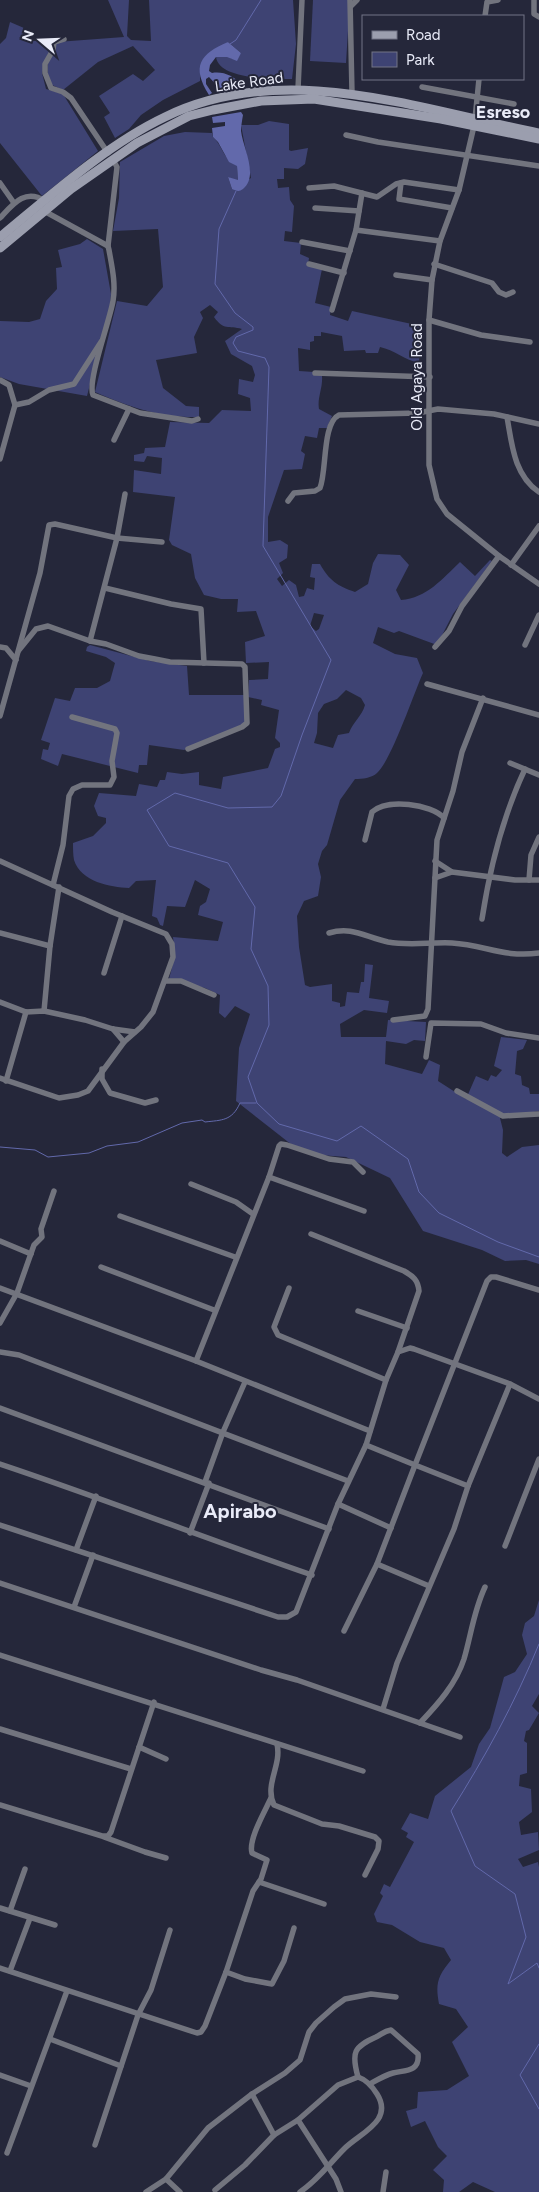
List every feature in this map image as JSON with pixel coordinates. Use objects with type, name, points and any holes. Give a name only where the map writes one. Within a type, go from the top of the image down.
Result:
[{"type":"main road","name":"Lake Road","points":[[1,235],[45,200],[164,117],[241,99],[298,89],[352,93],[539,139]]},
{"type":"main road","name":"Lake Road","points":[[241,99],[299,99],[346,103],[539,133]]},
{"type":"main road","name":"Lake Road","points":[[0,248],[110,156]]},
{"type":"street","points":[[298,89],[302,0]]},
{"type":"street","points":[[352,93],[350,3],[357,0]]},
{"type":"street","points":[[485,15],[487,2],[498,0]]},
{"type":"street","points":[[534,0],[534,14],[539,17]]},
{"type":"street","points":[[64,40],[54,42],[54,50],[45,64],[48,81],[52,88],[63,92],[70,98],[117,167],[108,246],[115,284],[113,300],[94,372],[92,394],[129,409],[180,420],[192,421],[198,419]]},
{"type":"street","name":"Old Agaya Road","points":[[479,80],[468,156],[459,190],[440,241],[434,264],[429,320],[429,464],[437,499],[447,514],[510,565],[539,584]]},
{"type":"street","points":[[422,87],[514,104]]},
{"type":"street","points":[[346,135],[539,166]]},
{"type":"street","points":[[401,182],[400,200],[452,208]]},
{"type":"street","points":[[309,188],[334,186],[377,197],[401,182],[459,190]]},
{"type":"street","points":[[0,184],[14,203]]},
{"type":"street","points":[[332,310],[356,230],[362,193]]},
{"type":"street","points":[[0,218],[21,198],[30,195],[45,200]]},
{"type":"street","points":[[315,208],[359,211]]},
{"type":"street","points":[[44,212],[108,246]]},
{"type":"street","points":[[356,230],[440,241]]},
{"type":"street","points":[[302,242],[350,251]]},
{"type":"street","points":[[309,264],[344,273]]},
{"type":"street","points":[[434,264],[492,283],[502,294],[506,295],[513,292]]},
{"type":"street","points":[[396,275],[432,280]]},
{"type":"street","points":[[429,320],[481,335],[530,342]]},
{"type":"street","points":[[15,405],[29,402],[50,390],[74,384],[94,351],[103,341]]},
{"type":"street","points":[[315,373],[430,377]]},
{"type":"street","points":[[0,380],[9,385],[15,405],[0,460]]},
{"type":"street","points":[[114,440],[129,409]]},
{"type":"street","points":[[288,501],[294,492],[315,491],[320,488],[329,428],[335,417],[344,414],[429,411],[438,409],[478,412],[539,424]]},
{"type":"street","points":[[507,417],[515,459],[520,472],[528,485],[539,492]]},
{"type":"street","points":[[90,641],[118,538],[125,494]]},
{"type":"street","points":[[0,716],[40,573],[48,525],[54,524],[118,538],[162,542]]},
{"type":"street","points":[[510,565],[539,526]]},
{"type":"street","points":[[435,648],[449,631],[462,606],[499,556]]},
{"type":"street","points":[[105,588],[171,604],[201,609],[204,663]]},
{"type":"street","points":[[525,645],[539,616]]},
{"type":"street","points":[[19,650],[36,629],[42,626],[62,630],[139,656],[170,662],[242,664],[244,667],[247,723],[242,727],[188,749]]},
{"type":"street","points":[[0,647],[6,648],[16,660]]},
{"type":"street","points":[[427,684],[539,715]]},
{"type":"street","points":[[425,1016],[429,999],[437,840],[462,752],[483,698]]},
{"type":"street","points":[[44,1011],[56,886],[69,796],[73,789],[82,785],[110,786],[114,777],[112,761],[115,729],[72,717]]},
{"type":"street","points":[[510,763],[539,775]]},
{"type":"street","points":[[482,919],[496,844],[512,797],[525,769]]},
{"type":"street","points":[[365,840],[372,812],[384,804],[408,805],[432,810],[438,812],[444,818]]},
{"type":"street","points":[[529,880],[531,855],[539,837]]},
{"type":"street","points":[[0,861],[166,934],[172,944],[173,957],[166,981],[153,1012],[124,1042],[102,1069],[88,1091],[78,1095],[59,1098],[3,1080],[26,1012]]},
{"type":"street","points":[[435,861],[452,872]]},
{"type":"street","points":[[435,878],[452,872],[515,880],[539,880]]},
{"type":"street","points":[[104,973],[122,916]]},
{"type":"street","points":[[329,933],[344,929],[386,942],[405,945],[431,943],[463,944],[513,955],[539,953]]},
{"type":"street","points":[[0,933],[50,946]]},
{"type":"street","points":[[166,981],[181,981],[214,995]]},
{"type":"street","points":[[0,1002],[26,1012],[44,1011],[85,1020],[113,1029],[135,1032]]},
{"type":"street","points":[[393,1020],[425,1016]]},
{"type":"street","points":[[425,1016],[431,1023],[480,1024],[506,1033],[539,1038]]},
{"type":"street","points":[[426,1057],[431,1023]]},
{"type":"street","points":[[113,1029],[124,1042]]},
{"type":"street","points":[[102,1069],[102,1079],[110,1093],[145,1103],[156,1100]]},
{"type":"street","points":[[456,1092],[503,1116],[539,1114]]},
{"type":"street","points":[[196,1361],[235,1257],[269,1177],[279,1146],[283,1144],[329,1159],[353,1162],[363,1172]]},
{"type":"street","points":[[269,1177],[364,1211]]},
{"type":"street","points":[[191,1184],[236,1202],[253,1214]]},
{"type":"street","points":[[0,1323],[17,1293],[34,1245],[42,1236],[42,1229],[54,1191]]},
{"type":"street","points":[[120,1216],[235,1257]]},
{"type":"street","points":[[0,1525],[278,1618],[287,1617],[298,1610],[338,1504],[366,1445],[386,1380],[407,1328],[419,1291],[418,1283],[413,1276],[387,1263],[311,1234]]},
{"type":"street","points":[[0,1241],[31,1254]]},
{"type":"street","points":[[101,1267],[214,1310]]},
{"type":"street","points":[[344,1632],[377,1564],[487,1281],[491,1277],[539,1290]]},
{"type":"street","points":[[0,1288],[196,1361],[370,1431]]},
{"type":"street","points":[[289,1288],[274,1327],[278,1335],[386,1380]]},
{"type":"street","points":[[358,1311],[407,1328]]},
{"type":"street","points":[[398,1352],[410,1348],[510,1384],[539,1399]]},
{"type":"street","points":[[0,1352],[19,1355],[348,1481]]},
{"type":"street","points":[[190,1533],[223,1432],[245,1382]]},
{"type":"street","points":[[383,1709],[397,1664],[428,1586],[454,1529],[468,1486],[510,1384]]},
{"type":"street","points":[[0,1408],[329,1529]]},
{"type":"street","points":[[366,1445],[468,1486]]},
{"type":"street","points":[[505,1546],[539,1459]]},
{"type":"street","points":[[0,1464],[96,1496],[190,1533],[312,1575]]},
{"type":"street","points":[[76,1550],[96,1496]]},
{"type":"street","points":[[338,1504],[391,1528]]},
{"type":"street","points":[[74,1606],[92,1555]]},
{"type":"street","points":[[377,1564],[428,1586]]},
{"type":"street","points":[[0,1583],[74,1606],[261,1670],[297,1680],[460,1737]]},
{"type":"street","points":[[420,1723],[452,1685],[464,1660],[478,1602],[485,1587]]},
{"type":"street","points":[[0,1654],[154,1702],[363,1771]]},
{"type":"street","points":[[102,1836],[108,1836],[111,1832],[154,1702]]},
{"type":"street","points":[[0,1729],[131,1769]]},
{"type":"street","points":[[277,1744],[280,1754],[269,1791],[274,1805],[322,1824],[339,1826],[375,1837],[379,1841],[378,1850],[365,1875]]},
{"type":"street","points":[[139,1747],[166,1759]]},
{"type":"street","points":[[0,1968],[138,2015],[197,2033],[202,2032],[206,2026],[253,1891],[259,1882],[267,1858],[252,1853],[250,1850],[271,1798]]},
{"type":"street","points":[[0,1805],[166,1858]]},
{"type":"street","points":[[10,1911],[25,1869]]},
{"type":"street","points":[[259,1882],[324,1904]]},
{"type":"street","points":[[0,1908],[54,1925]]},
{"type":"street","points":[[10,1972],[30,1918]]},
{"type":"street","points":[[226,1972],[245,1979],[272,1984],[284,1960],[294,1928]]},
{"type":"street","points":[[95,2145],[138,2015],[151,1990],[170,1930]]},
{"type":"street","points":[[7,2153],[67,1991]]},
{"type":"street","points":[[146,2192],[166,2179],[208,2128],[252,2094],[284,2074],[300,2060],[309,2032],[334,2007],[345,2000],[377,1993],[396,1998]]},
{"type":"street","points":[[300,2192],[311,2185],[329,2168],[344,2149],[365,2133],[382,2114],[383,2107],[370,2084],[358,2077],[353,2061],[356,2050],[366,2040],[391,2030],[418,2054],[417,2065],[413,2069],[392,2074],[370,2084]]},
{"type":"street","points":[[50,2039],[121,2066]]},
{"type":"street","points":[[0,2075],[31,2086]]},
{"type":"street","points":[[215,2190],[245,2165],[274,2135],[298,2120],[338,2085],[358,2077]]},
{"type":"street","points":[[252,2094],[274,2135]]},
{"type":"street","points":[[298,2120],[336,2179],[341,2192]]},
{"type":"street","points":[[383,2192],[386,2172]]},
{"type":"street","points":[[166,2179],[180,2192]]},
{"type":"green space","points":[[108,0],[129,0],[127,36],[131,40],[151,41],[149,0],[293,0],[296,44],[292,79],[249,77],[227,70],[219,65],[216,57],[227,56],[232,59],[241,53],[228,42],[200,67],[200,81],[163,100],[141,115],[129,129],[115,138],[104,117],[110,113],[99,96],[133,74],[143,81],[155,70],[133,46],[98,62],[63,90],[52,85],[48,74],[48,64],[57,42],[124,37]]},
{"type":"green space","points":[[313,0],[350,0],[346,63],[310,61]]},
{"type":"green space","points":[[10,22],[24,28],[23,32],[30,35],[30,41],[52,41],[52,50],[42,73],[46,89],[63,94],[98,151],[42,196],[0,143],[0,44],[6,38]]},
{"type":"green space","points":[[269,121],[289,124],[289,150],[308,148],[305,164],[298,169],[284,168],[284,179],[277,179],[278,188],[289,187],[290,200],[294,206],[292,232],[285,231],[284,241],[301,243],[300,254],[309,258],[308,265],[322,269],[315,303],[331,307],[330,315],[348,321],[352,311],[421,326],[419,363],[380,347],[378,353],[366,353],[365,350],[344,351],[342,336],[321,332],[321,336],[314,336],[314,341],[310,342],[310,350],[298,348],[299,371],[314,372],[322,376],[319,409],[332,416],[327,428],[319,428],[317,438],[305,436],[301,451],[305,454],[302,469],[284,470],[268,517],[268,542],[280,540],[288,545],[287,558],[279,563],[283,573],[277,579],[282,586],[289,580],[296,585],[299,597],[304,596],[307,588],[314,590],[315,578],[310,577],[312,564],[320,564],[334,582],[355,592],[368,584],[373,563],[378,554],[400,555],[409,565],[396,590],[401,600],[419,596],[434,587],[460,562],[475,576],[490,560],[492,561],[453,614],[437,645],[399,631],[394,633],[378,627],[373,643],[395,654],[417,658],[423,673],[383,766],[372,776],[355,779],[340,800],[327,845],[322,851],[318,864],[321,877],[318,896],[304,901],[297,916],[299,947],[305,985],[310,987],[332,984],[332,1001],[340,1003],[340,1007],[345,1006],[347,992],[359,993],[361,982],[364,982],[365,964],[373,965],[369,998],[389,1001],[387,1013],[364,1010],[340,1024],[341,1037],[386,1037],[388,1020],[426,1022],[425,1041],[414,1040],[406,1044],[386,1041],[385,1064],[422,1074],[429,1060],[440,1065],[438,1081],[466,1099],[476,1076],[488,1081],[491,1075],[496,1077],[502,1070],[494,1066],[501,1037],[527,1040],[523,1049],[517,1051],[515,1074],[521,1076],[522,1085],[529,1088],[530,1094],[539,1094],[539,1111],[500,1118],[503,1130],[502,1153],[507,1157],[522,1147],[539,1145],[539,1264],[526,1260],[505,1261],[482,1250],[423,1231],[390,1178],[346,1157],[320,1155],[292,1145],[236,1101],[239,1048],[250,1014],[235,1006],[225,1018],[219,1013],[220,995],[205,988],[169,979],[175,956],[173,937],[218,941],[223,922],[198,915],[200,906],[206,902],[210,889],[195,880],[185,907],[167,906],[163,926],[160,925],[157,918],[152,916],[156,880],[136,881],[129,888],[105,885],[83,874],[74,860],[73,843],[93,836],[106,823],[106,818],[98,816],[94,806],[99,793],[136,796],[139,784],[157,787],[160,780],[165,780],[167,772],[182,774],[199,772],[199,785],[221,789],[223,777],[268,768],[275,749],[280,747],[280,743],[275,738],[279,710],[261,705],[262,700],[248,697],[249,680],[268,679],[269,662],[246,663],[245,642],[265,636],[256,611],[237,612],[238,599],[221,599],[204,595],[195,578],[191,554],[172,545],[169,540],[175,497],[133,492],[134,470],[161,474],[162,458],[147,456],[144,462],[134,461],[134,455],[144,453],[145,448],[165,447],[170,422],[209,423],[222,410],[251,411],[250,398],[238,394],[239,379],[253,382],[255,375],[252,366],[231,354],[225,341],[242,329],[227,327],[221,324],[214,317],[218,312],[210,305],[200,312],[203,318],[194,337],[197,353],[156,360],[163,388],[186,406],[199,407],[199,417],[171,416],[158,413],[95,392],[117,301],[147,306],[163,287],[158,229],[113,231],[119,198],[120,162],[164,136],[185,132],[212,133],[228,159],[237,165],[238,180],[236,181],[228,177],[232,189],[251,178],[241,125],[258,125]],"holes":[[[314,613],[324,615],[319,629],[316,631],[310,626]],[[346,690],[361,698],[365,705],[362,712],[349,733],[338,735],[333,748],[314,743],[317,733],[318,713],[324,704],[337,699]]]},
{"type":"green space","points":[[87,239],[103,249],[111,294],[110,305],[87,396],[19,384],[0,377],[0,321],[29,322],[40,319],[46,301],[57,289],[56,268],[62,267],[58,250],[80,244]]},
{"type":"green space","points":[[90,645],[150,661],[187,666],[189,695],[244,695],[246,720],[242,726],[184,750],[149,745],[147,765],[139,765],[138,773],[62,754],[58,766],[41,759],[43,749],[48,750],[50,743],[41,740],[55,698],[70,701],[75,688],[97,688],[110,681],[115,663],[106,657],[86,651]]},
{"type":"green space","points":[[539,1600],[539,1694],[532,1706],[539,1713],[529,1730],[526,1731],[524,1741],[527,1743],[527,1773],[520,1775],[519,1786],[531,1789],[532,1812],[519,1822],[521,1835],[538,1832],[539,1850],[518,1859],[523,1867],[538,1862],[539,1867],[539,2192],[495,2192],[473,2182],[459,2192],[443,2192],[444,2180],[433,2170],[447,2156],[438,2147],[425,2121],[411,2127],[406,2111],[417,2108],[418,2092],[447,2090],[469,2076],[452,2042],[468,2027],[456,2009],[439,2004],[437,1991],[439,1980],[451,1960],[444,1948],[420,1942],[392,1925],[377,1922],[374,1914],[383,1896],[380,1893],[384,1884],[390,1887],[414,1842],[406,1837],[408,1833],[401,1829],[410,1813],[428,1819],[435,1796],[471,1767],[479,1744],[490,1728],[504,1677],[515,1672],[527,1654],[522,1635],[525,1623],[534,1616]]},
{"type":"shaded area","points":[[228,42],[241,53],[237,61],[227,57],[216,57],[210,65],[209,71],[232,77],[242,85],[242,88],[222,91],[209,77],[206,79],[206,84],[212,93],[209,95],[200,76],[201,62],[211,51]]},
{"type":"shaded area","points":[[241,112],[243,115],[241,131],[249,162],[250,177],[243,189],[238,191],[232,189],[228,177],[238,180],[237,166],[229,162],[218,142],[213,137],[212,128],[225,126],[225,122],[213,123],[212,117]]},
{"type":"waterway","points":[[230,44],[236,40],[261,0]]},
{"type":"waterway","points":[[236,191],[219,229],[215,284],[235,313],[253,327],[253,330],[236,337],[233,343],[238,351],[265,358],[269,367],[263,546],[331,660],[281,796],[272,807],[228,808],[175,793],[147,810],[169,846],[228,863],[255,907],[251,949],[268,986],[269,1025],[248,1077],[257,1103],[279,1124],[337,1141],[361,1126],[408,1159],[419,1192],[439,1213],[498,1242],[539,1257]]},
{"type":"waterway","points":[[0,1147],[35,1150],[48,1157],[89,1153],[107,1146],[138,1142],[182,1123],[221,1120],[234,1113],[240,1103],[256,1103]]},
{"type":"waterway","points":[[539,1644],[499,1729],[451,1811],[475,1866],[515,1894],[526,1937],[508,1984],[537,1963],[539,1968]]},
{"type":"waterway","points":[[539,2044],[520,2075],[539,2109]]},
{"type":"district","name":"Esreso","points":[[503,112]]},
{"type":"district","name":"Apirabo","points":[[240,1511]]}]
